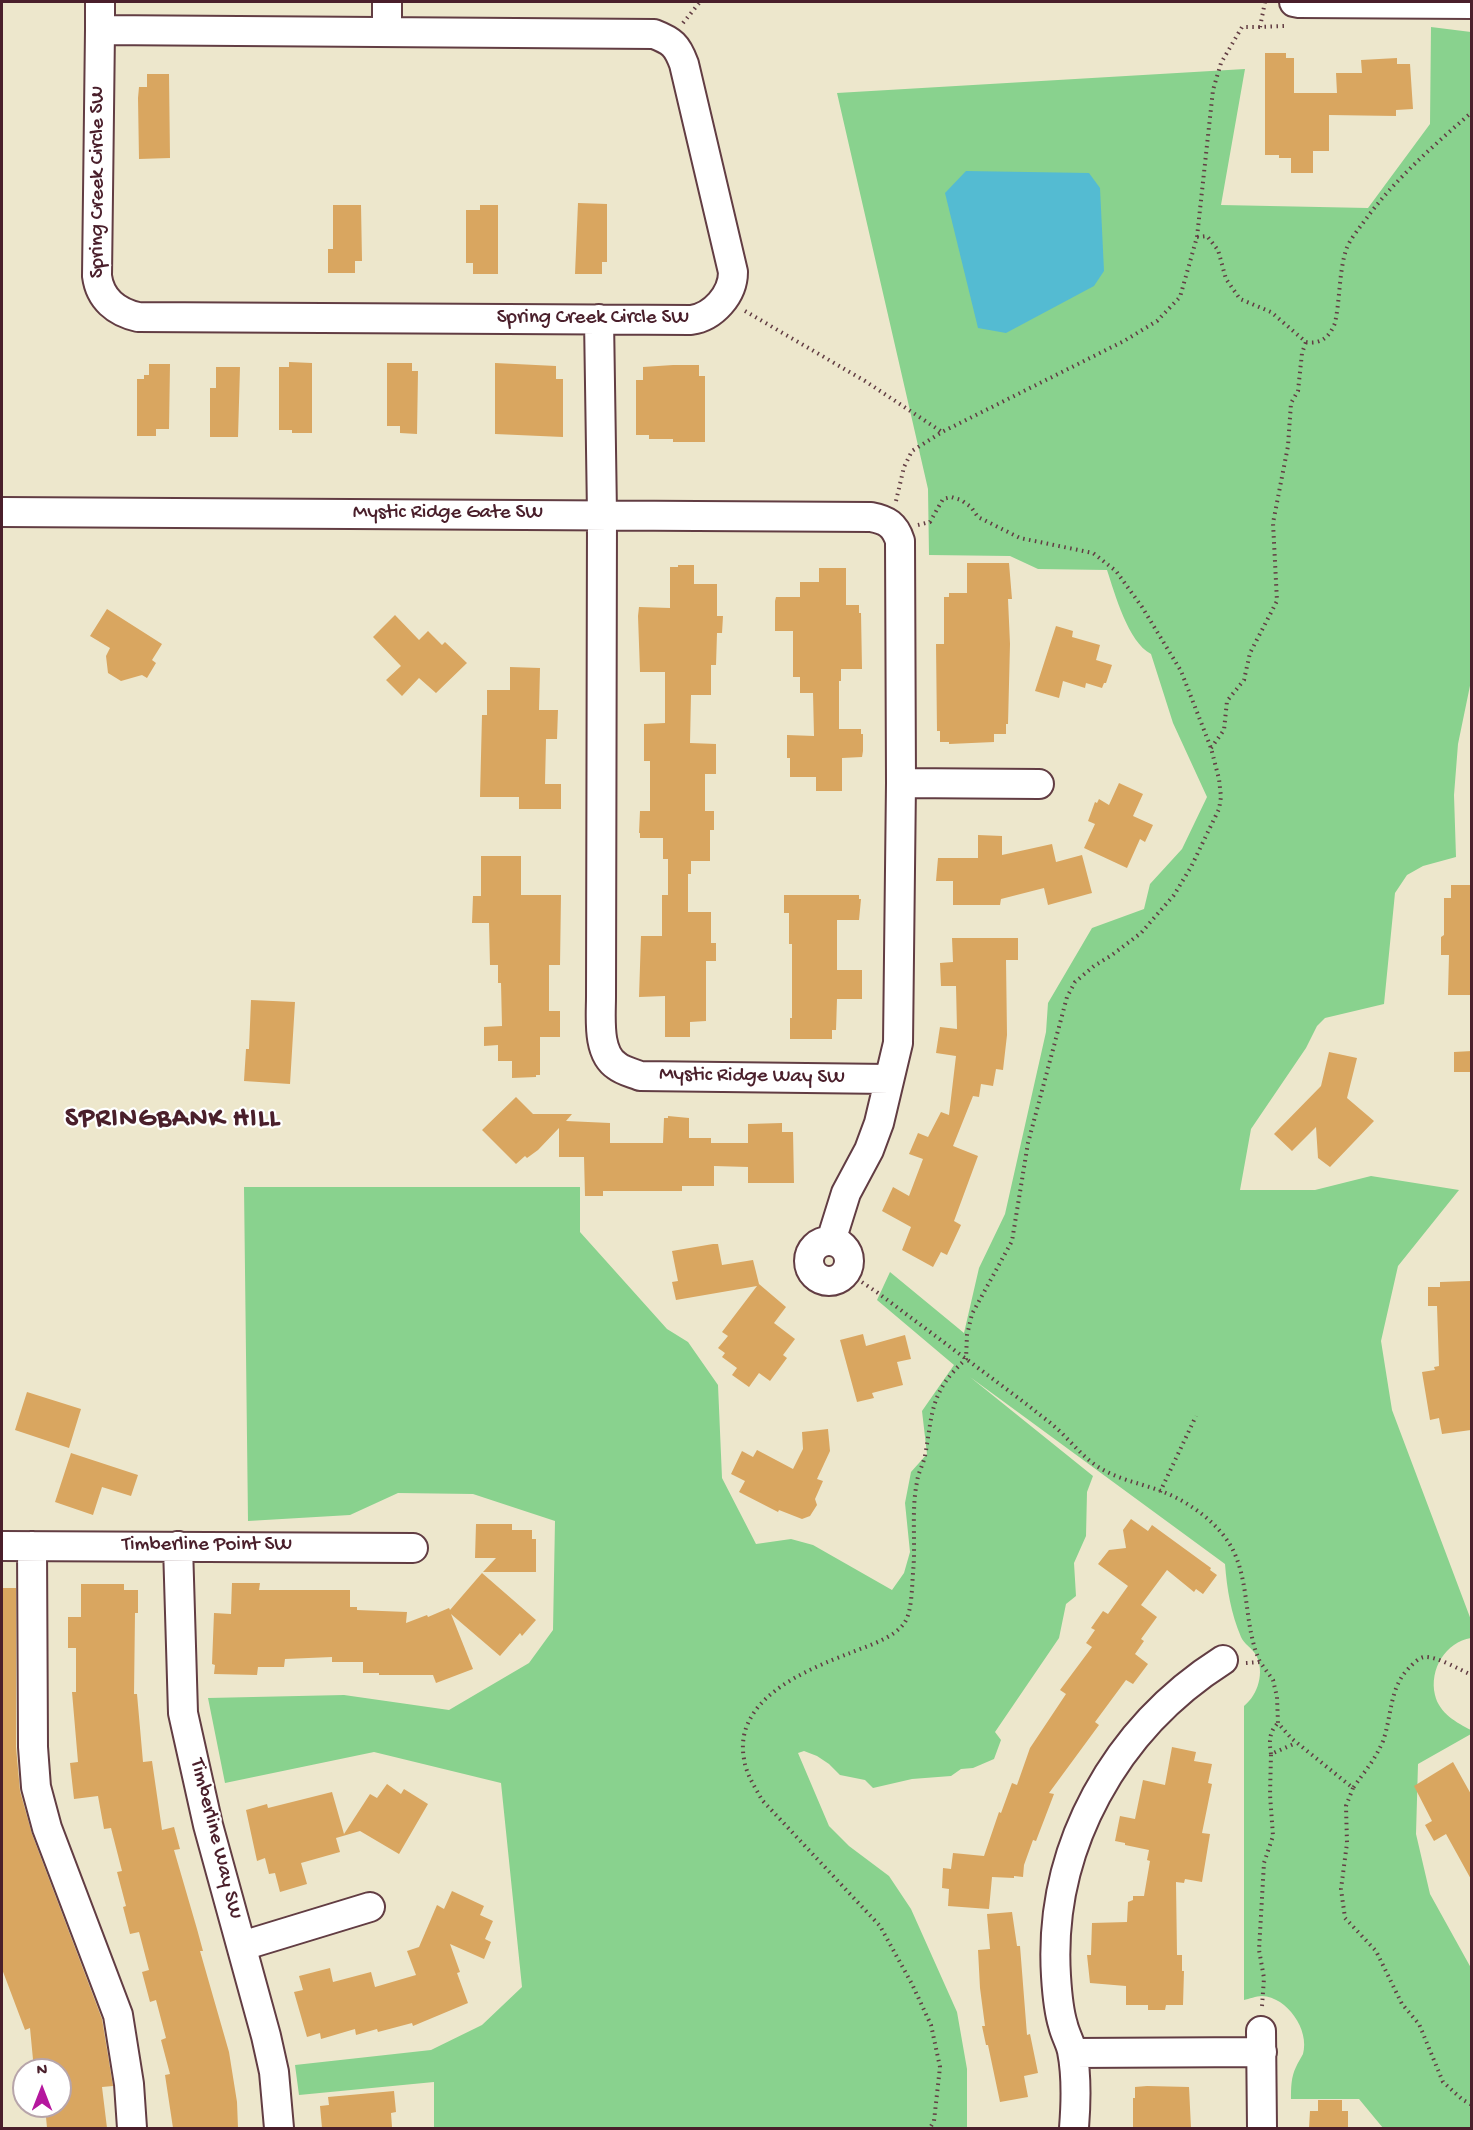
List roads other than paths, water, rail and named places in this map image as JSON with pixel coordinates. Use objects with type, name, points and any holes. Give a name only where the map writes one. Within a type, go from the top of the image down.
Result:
[{"type":"street","name":"Spring Creek Circle SW","points":[[100,2],[97,276],[101,293],[116,309],[138,317],[703,318],[724,298],[733,282],[733,272],[684,64],[679,50],[669,40],[654,34],[641,33],[387,32]]},
{"type":"street","points":[[100,30],[387,32],[387,2]]},
{"type":"street","points":[[1294,2],[1472,4]]},
{"type":"street","name":"Mystic Ridge Way SW","points":[[599,319],[602,514],[601,997],[602,1036],[606,1053],[616,1066],[640,1076],[889,1078]]},
{"type":"street","name":"Mystic Ridge Gate SW","points":[[2,512],[602,514],[871,517],[885,520],[895,529],[900,542],[901,783]]},
{"type":"street","points":[[847,1272],[830,1282],[817,1278],[809,1260],[810,1254],[819,1244],[831,1241],[846,1193],[869,1150],[879,1123],[898,1043],[901,783],[1039,784]]},
{"type":"street","name":"Timberline Point SW","points":[[2,1546],[413,1548]]},
{"type":"street","points":[[32,1546],[33,1747],[36,1787],[47,1828],[118,2015],[129,2084],[132,2128]]},
{"type":"street","name":"Timberline Way SW","points":[[178,1546],[183,1713],[208,1825],[274,2072],[279,2128]]},
{"type":"street","points":[[1074,2128],[1076,2095],[1072,2054],[1058,2007],[1056,1959],[1062,1890],[1076,1841],[1103,1782],[1141,1728],[1185,1686],[1223,1660]]},
{"type":"street","points":[[242,1946],[370,1906]]},
{"type":"street","points":[[1072,2054],[1261,2041],[1262,2128]]},
{"type":"water","points":[[966,171],[1089,173],[1100,188],[1104,271],[1094,286],[1006,333],[978,328],[945,193]]},
{"type":"district","name":"SPRINGBANK HILL","points":[[173,1121]]}]
